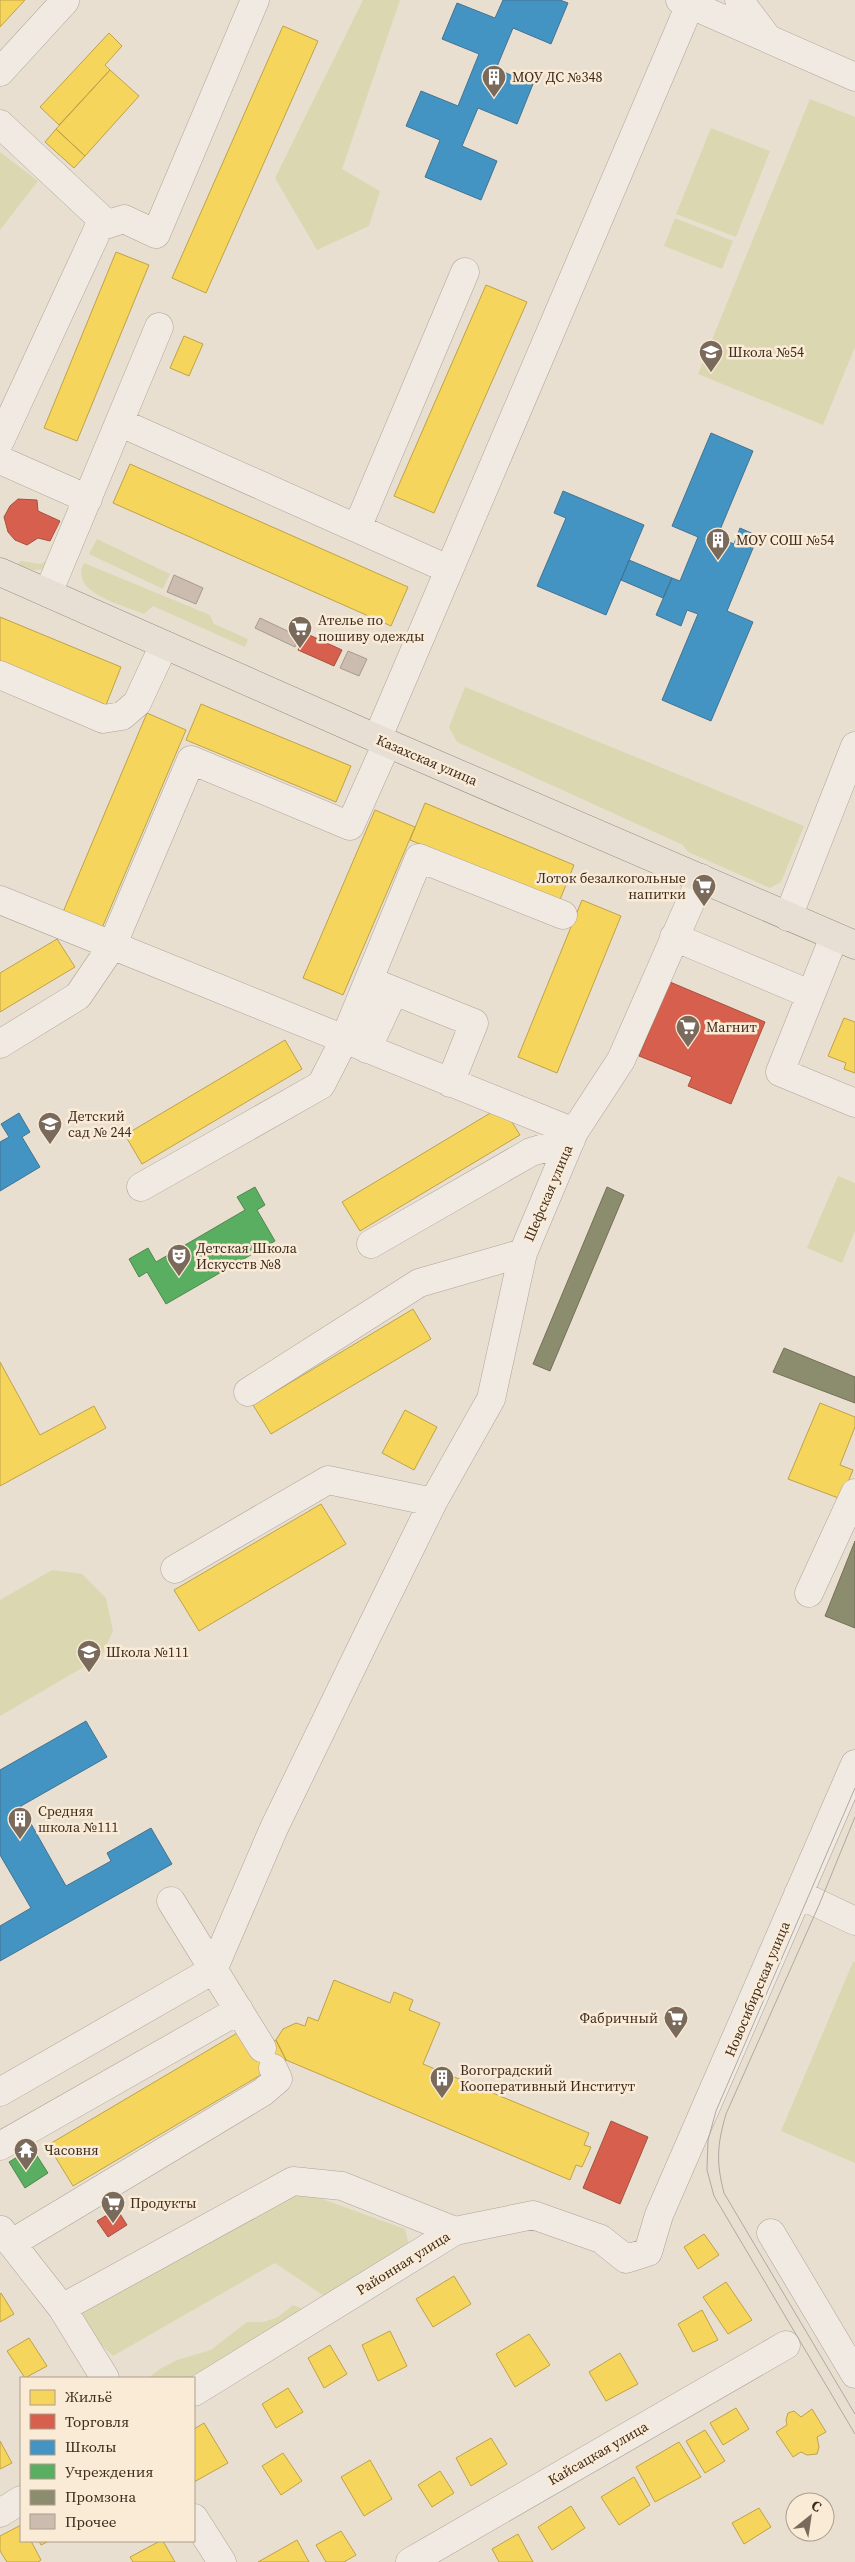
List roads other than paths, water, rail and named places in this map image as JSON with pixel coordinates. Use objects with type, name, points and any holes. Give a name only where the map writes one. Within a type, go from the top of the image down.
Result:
[{"type":"main road","name":"Казахская улица","points":[[0,572],[382,741],[845,941]]},
{"type":"street","points":[[0,72],[65,1],[63,0]]},
{"type":"street","points":[[0,441],[9,397],[99,226],[124,219],[156,234],[255,0]]},
{"type":"street","points":[[739,0],[766,37]]},
{"type":"street","points":[[0,1044],[78,996],[112,946],[191,760],[350,826],[448,569],[563,305],[688,1],[855,76]]},
{"type":"street","points":[[0,124],[107,224]]},
{"type":"street","points":[[357,528],[465,272]]},
{"type":"street","points":[[48,593],[121,423],[159,327]]},
{"type":"street","points":[[121,423],[448,569]]},
{"type":"street","points":[[0,460],[88,499]]},
{"type":"street","points":[[0,675],[102,719],[122,716],[137,703],[164,645]]},
{"type":"street","points":[[788,917],[855,746]]},
{"type":"street","points":[[356,1044],[419,858],[563,915]]},
{"type":"street","name":"Шефская улица","points":[[213,1970],[274,1828],[430,1510],[491,1400],[523,1253],[572,1136],[621,1060],[700,878]]},
{"type":"street","points":[[0,900],[356,1044],[572,1136]]},
{"type":"street","points":[[674,937],[800,990]]},
{"type":"street","points":[[845,941],[780,1072],[855,1103]]},
{"type":"street","points":[[140,1187],[321,1085],[356,1044],[388,988],[474,1024],[450,1083]]},
{"type":"street","points":[[371,1244],[531,1152],[572,1136]]},
{"type":"street","points":[[248,1392],[419,1284],[523,1253]]},
{"type":"street","points":[[175,1569],[328,1480],[430,1510]]},
{"type":"street","points":[[809,1593],[855,1493]]},
{"type":"street","name":"Новосибирская улица","points":[[659,2215],[855,1764]]},
{"type":"street","points":[[798,1894],[855,1921]]},
{"type":"street","points":[[104,2377],[62,2308],[6,2236],[263,2092],[278,2079],[268,2058],[171,1901]]},
{"type":"street","points":[[0,2092],[213,1970]]},
{"type":"street","points":[[0,2146],[239,2010]]},
{"type":"street","points":[[62,2308],[292,2181],[342,2186],[455,2231]]},
{"type":"street","name":"Районная улица","points":[[195,2391],[455,2231],[533,2215],[601,2239],[626,2259],[648,2252],[659,2215]]},
{"type":"street","points":[[771,2234],[855,2374]]},
{"type":"street","name":"Кайсацкая улица","points":[[410,2562],[786,2345]]},
{"type":"street","points":[[0,2514],[20,2501]]},
{"type":"street","points":[[195,2520],[222,2562]]},
{"type":"tram line","points":[[855,1788],[716,2111],[708,2140],[707,2170],[714,2196],[855,2434]]},
{"type":"tram line","points":[[855,1817],[819,1905],[726,2114],[719,2154],[724,2193],[855,2414]]},
{"type":"place","name":"МОУ ДС №348","points":[[494,98]]},
{"type":"place","name":"Школа №54","points":[[711,373]]},
{"type":"place","name":"МОУ СОШ №54","points":[[718,561]]},
{"type":"place","name":"Ателье по пошиву одежды","points":[[300,649]]},
{"type":"place","name":"Лоток безалкогольные напитки","points":[[704,907]]},
{"type":"place","name":"Магнит","points":[[688,1048]]},
{"type":"place","name":"Детский сад № 244","points":[[50,1145]]},
{"type":"place","name":"Детская Школа Искусств №8","points":[[179,1277]]},
{"type":"place","name":"Школа №111","points":[[89,1673]]},
{"type":"place","name":"Средняя школа №111","points":[[20,1840]]},
{"type":"place","name":"Фабричный","points":[[676,2039]]},
{"type":"place","name":"Вогоградский Кооперативный Институт","points":[[442,2099]]},
{"type":"place","name":"Часовня","points":[[26,2171]]},
{"type":"place","name":"Продукты","points":[[113,2224]]}]
